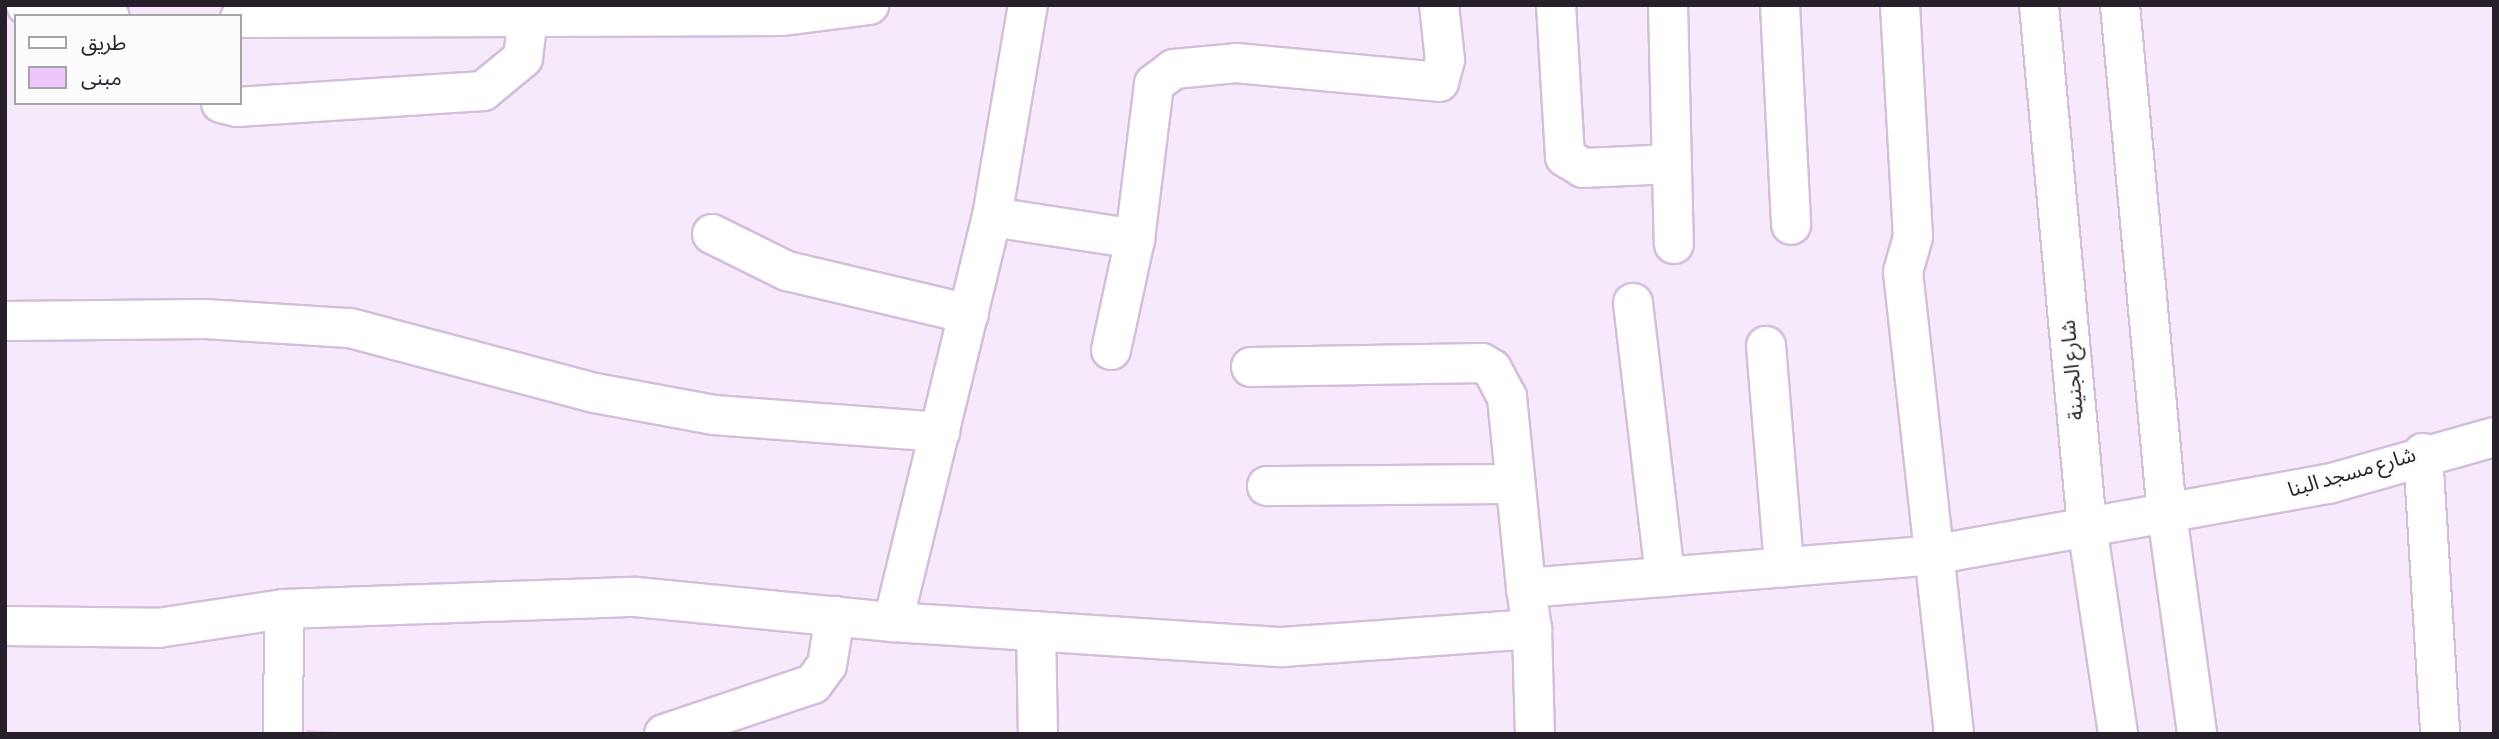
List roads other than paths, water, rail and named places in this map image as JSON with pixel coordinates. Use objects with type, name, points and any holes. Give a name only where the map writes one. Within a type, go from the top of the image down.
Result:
[{"type":"street","points":[[26,5],[94,14]]},
{"type":"street","points":[[242,18],[783,16],[869,5]]},
{"type":"street","points":[[893,622],[992,217],[1028,5]]},
{"type":"street","points":[[1111,350],[1135,240],[1148,94],[1161,76],[1236,63],[1439,82],[1445,60],[1439,5]]},
{"type":"street","points":[[1556,5],[1564,157],[1583,168],[1671,164]]},
{"type":"street","points":[[1668,5],[1674,244]]},
{"type":"street","points":[[1780,5],[1791,225]]},
{"type":"street","points":[[1900,5],[1913,237],[1903,272],[1932,555],[1954,734]]},
{"type":"street","name":"شارع الجنينة","points":[[2039,5],[2087,526],[2119,734]]},
{"type":"street","points":[[2120,5],[2167,514],[2197,734]]},
{"type":"street","points":[[230,105],[237,107],[483,91],[523,58],[528,17]]},
{"type":"street","points":[[992,217],[1135,240]]},
{"type":"street","points":[[712,234],[787,271],[969,314]]},
{"type":"street","points":[[1633,303],[1665,577]]},
{"type":"street","points":[[5,321],[205,319],[350,328],[595,393],[714,415],[940,432]]},
{"type":"street","points":[[1766,346],[1784,567]]},
{"type":"street","points":[[1251,367],[1482,363],[1505,383],[1513,484],[1532,629],[1535,734]]},
{"type":"street","name":"شارع مسجد البنا","points":[[1527,588],[1932,555],[2328,484],[2423,453],[2494,437]]},
{"type":"street","points":[[2423,453],[2440,734]]},
{"type":"street","points":[[1267,486],[1513,484]]},
{"type":"street","points":[[5,626],[158,628],[284,609],[636,597],[893,622],[1282,647],[1532,629]]},
{"type":"street","points":[[283,734],[284,609]]},
{"type":"street","points":[[664,734],[813,684],[827,666],[835,617]]},
{"type":"street","points":[[1036,631],[1038,734]]}]
